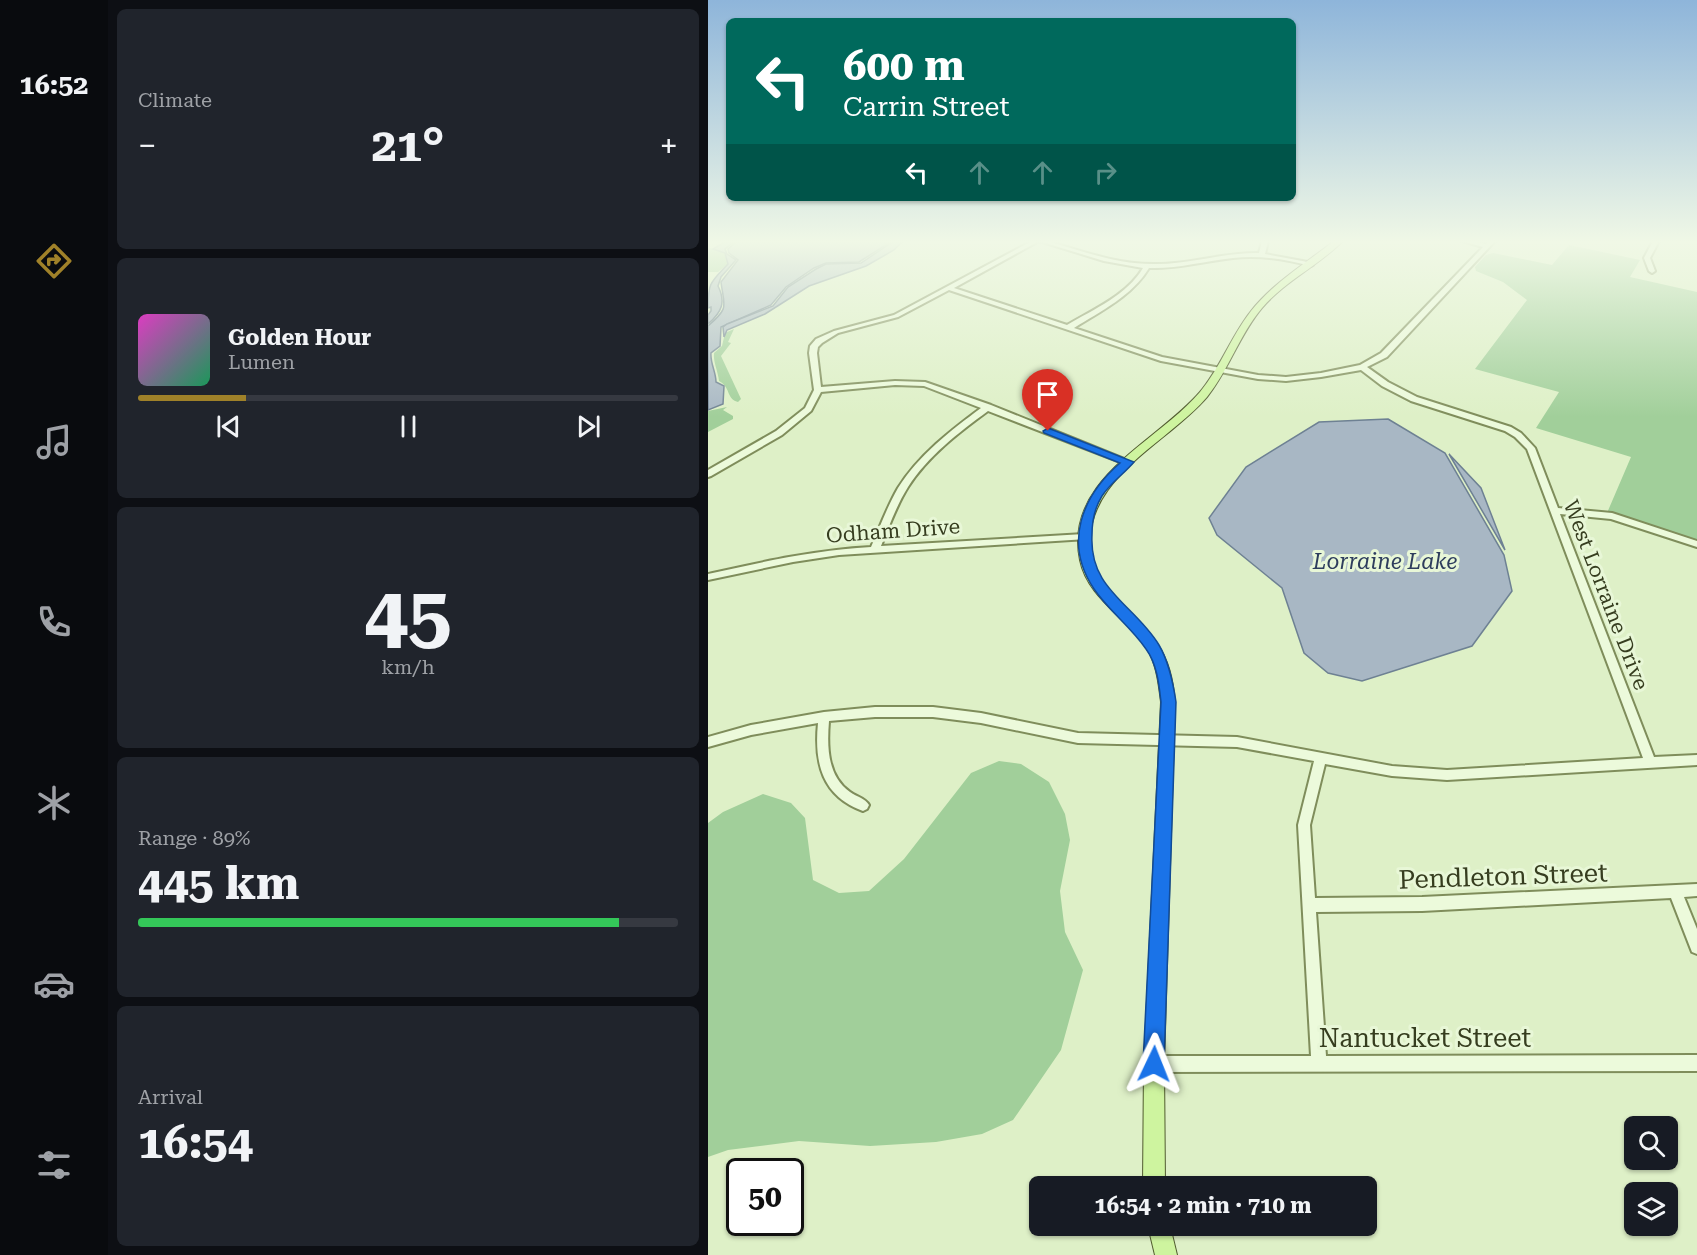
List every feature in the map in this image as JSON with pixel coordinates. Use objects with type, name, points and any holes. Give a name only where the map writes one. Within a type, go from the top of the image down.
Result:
[{"type":"main road","points":[[1154,1176],[1154,1064],[1168,702],[1161,665],[1147,639],[1099,586],[1086,560],[1084,537],[1089,510],[1096,496],[1110,478],[1200,399],[1253,314],[1270,300]]},
{"type":"main road","points":[[1161,1236],[1166,1255]]},
{"type":"street","points":[[708,474],[798,419],[808,408],[818,390],[813,353],[814,346],[819,341],[836,332],[896,316],[927,300]]},
{"type":"street","points":[[983,300],[1161,359],[1286,379],[1362,367],[1375,362],[1437,300]]},
{"type":"street","points":[[1068,328],[1112,300]]},
{"type":"street","name":"West Lorraine Drive","points":[[1362,367],[1400,393],[1495,423],[1526,441],[1531,448],[1650,762]]},
{"type":"street","points":[[818,390],[913,383],[942,389],[1128,462]]},
{"type":"street","points":[[875,548],[896,500],[918,467],[943,441],[988,407]]},
{"type":"street","points":[[1554,510],[1612,516],[1697,544]]},
{"type":"street","name":"Odham Drive","points":[[708,577],[793,559],[875,548],[1084,537]]},
{"type":"street","points":[[708,742],[751,730],[824,717],[875,712],[933,712],[981,718],[1078,738],[1237,742],[1392,771],[1447,775],[1697,760]]},
{"type":"street","points":[[824,717],[822,750],[832,780],[842,794],[863,805]]},
{"type":"street","points":[[1319,1062],[1311,904],[1304,825],[1322,758]]},
{"type":"street","name":"Pendleton Street","points":[[1311,904],[1422,904],[1676,893],[1697,890]]},
{"type":"street","points":[[1676,893],[1697,948]]},
{"type":"street","name":"Nantucket Street","points":[[1154,1064],[1697,1063]]},
{"type":"green space","points":[[1527,300],[1697,300],[1697,541],[1607,513],[1631,457],[1536,428],[1559,392],[1475,369]]},
{"type":"green space","points":[[734,329],[728,342],[731,343],[721,356],[741,399],[738,402],[719,381],[714,356],[714,353],[722,346],[725,333]]},
{"type":"green space","points":[[727,407],[723,410],[733,416],[733,419],[708,432],[708,411]]},
{"type":"green space","points":[[999,761],[1021,764],[1049,782],[1065,814],[1070,840],[1060,891],[1065,932],[1083,970],[1061,1050],[1013,1120],[982,1134],[936,1142],[870,1146],[799,1141],[728,1150],[708,1157],[708,823],[723,812],[763,794],[791,803],[805,818],[813,880],[839,893],[869,891],[904,859],[971,773]]},
{"type":"water","points":[[709,300],[722,300],[717,315],[708,324],[711,307],[708,308]]},
{"type":"water","points":[[724,300],[776,300],[771,305],[721,327],[720,346],[711,353],[711,357],[716,382],[724,386],[723,404],[708,410],[708,326],[720,315]]},
{"type":"water","points":[[778,300],[788,300],[765,314],[727,330],[724,337],[723,327],[727,324],[773,306]]},
{"type":"water","name":"Lorraine Lake","points":[[1388,419],[1445,453],[1504,555],[1512,591],[1472,646],[1362,681],[1328,673],[1304,653],[1282,588],[1217,535],[1209,518],[1246,467],[1319,422]]},
{"type":"water","points":[[1449,454],[1481,488],[1505,550]]},
{"type":"route","points":[[1048,431],[1128,462],[1110,478],[1096,496],[1089,510],[1084,537],[1086,560],[1099,587],[1152,646],[1166,682],[1168,702],[1154,1064]]}]
